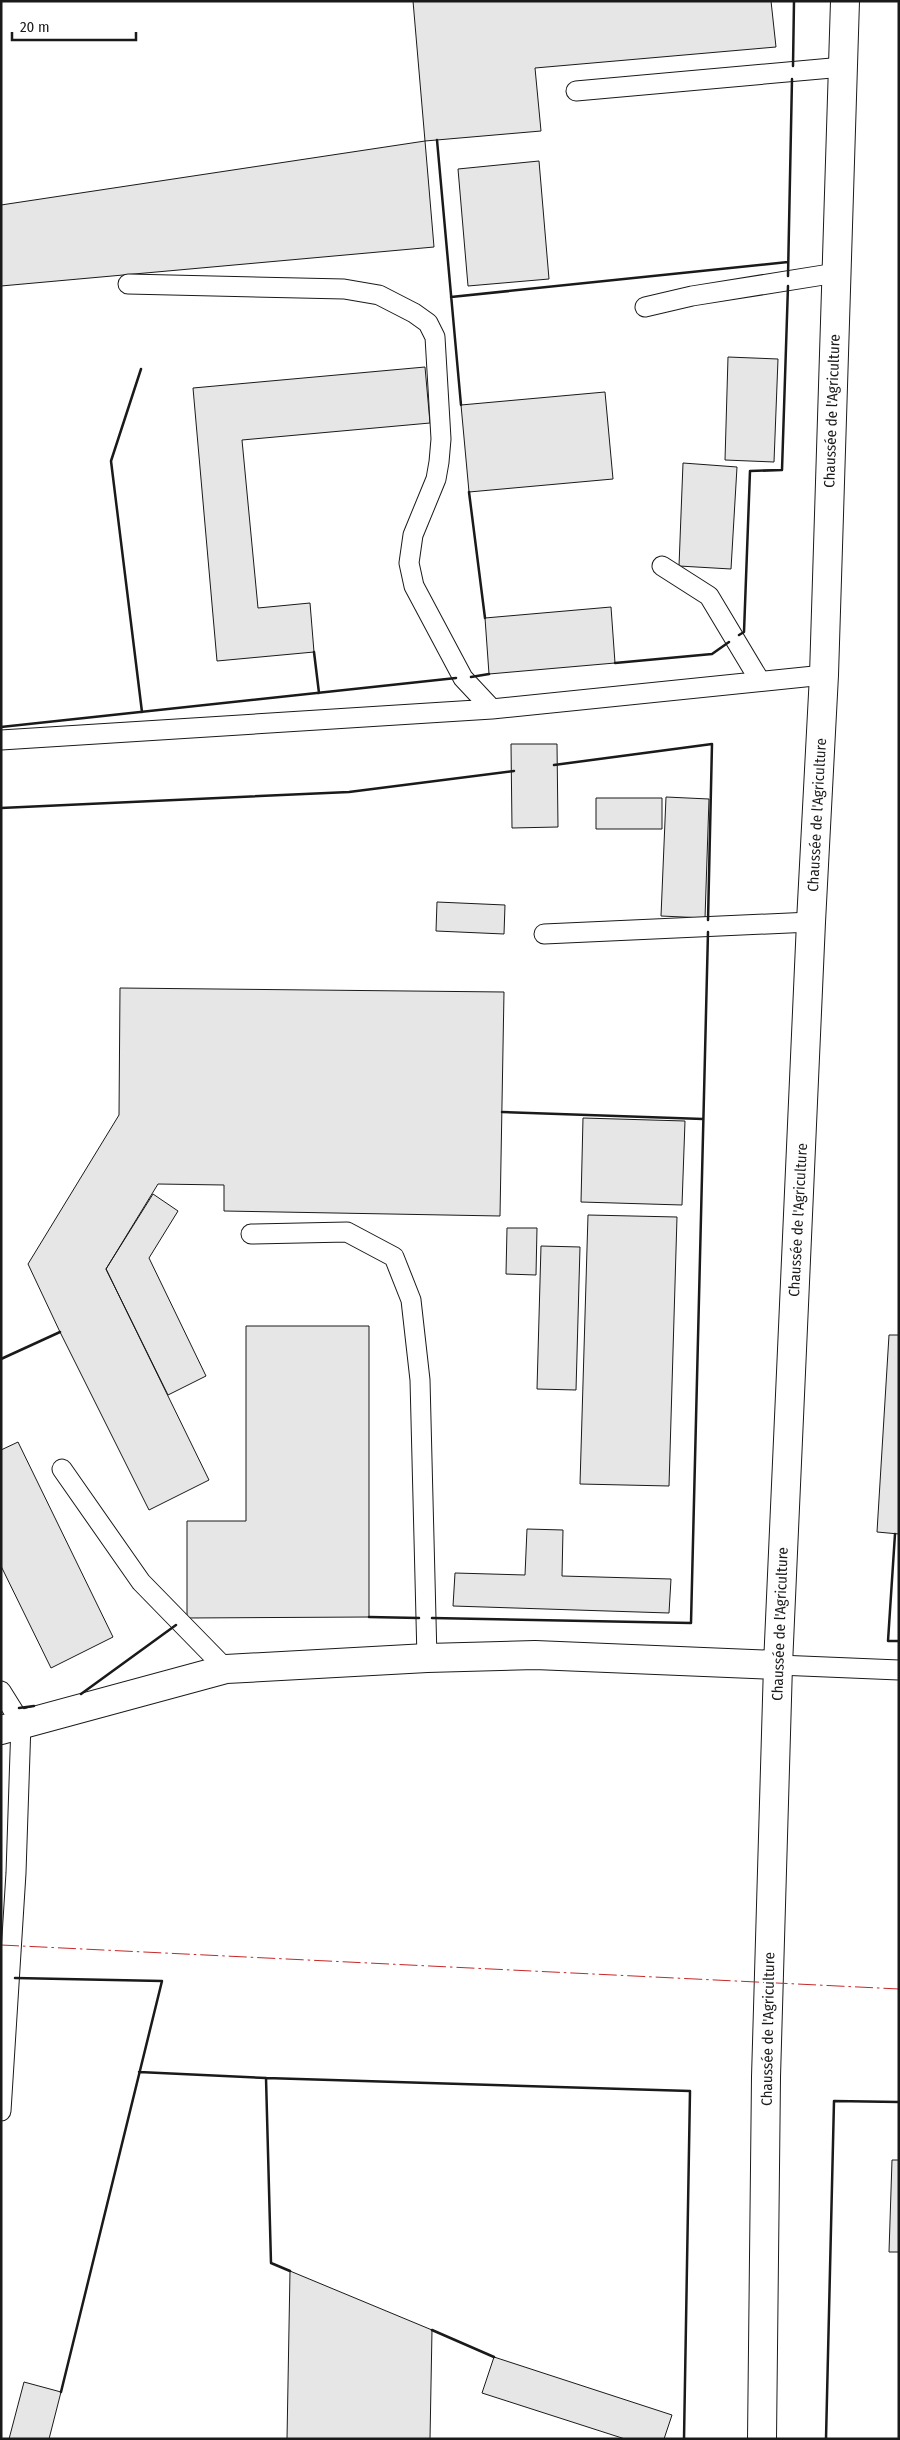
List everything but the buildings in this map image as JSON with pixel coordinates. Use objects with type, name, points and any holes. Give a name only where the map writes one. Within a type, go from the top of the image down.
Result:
[{"type":"street","name":"Chaussée de l'Agriculture","points":[[762,2439],[766,2077],[778,1665],[811,922],[824,675],[845,1]]},
{"type":"street","points":[[11,1727],[226,1670],[427,1658],[536,1655],[778,1665]]},
{"type":"lane","points":[[576,91],[843,67]]},
{"type":"lane","points":[[645,307],[692,296],[836,273]]},
{"type":"lane","points":[[128,284],[344,289],[379,296],[428,323],[435,337],[441,439],[436,479],[413,535],[409,563],[414,586],[462,678],[492,709]]},
{"type":"lane","points":[[662,566],[709,596],[760,681]]},
{"type":"lane","points":[[1,740],[492,709],[824,675]]},
{"type":"lane","points":[[544,934],[811,922]]},
{"type":"lane","points":[[251,1234],[347,1232],[394,1257],[411,1300],[420,1380],[427,1658]]},
{"type":"lane","points":[[62,1469],[141,1582],[226,1670]]},
{"type":"lane","points":[[778,1665],[899,1670]]},
{"type":"lane","points":[[1,1691],[11,1727],[16,1873],[1,2111]]},
{"type":"wall","points":[[793,66],[794,1]]},
{"type":"wall","points":[[788,276],[792,79]]},
{"type":"wall","points":[[437,140],[461,405]]},
{"type":"wall","points":[[451,297],[788,262]]},
{"type":"wall","points":[[739,635],[744,632],[750,471],[782,470],[788,286]]},
{"type":"wall","points":[[141,369],[111,461],[142,712]]},
{"type":"wall","points":[[469,492],[485,618]]},
{"type":"wall","points":[[615,663],[712,654],[729,642]]},
{"type":"wall","points":[[314,652],[319,693]]},
{"type":"wall","points":[[471,677],[489,674]]},
{"type":"wall","points":[[1,727],[456,678]]},
{"type":"wall","points":[[554,765],[712,744],[708,920]]},
{"type":"wall","points":[[1,808],[349,792],[514,771]]},
{"type":"wall","points":[[432,1618],[691,1623],[708,932]]},
{"type":"wall","points":[[502,1112],[703,1119]]},
{"type":"wall","points":[[1,1359],[60,1332]]},
{"type":"wall","points":[[895,1534],[888,1641],[899,1641]]},
{"type":"wall","points":[[369,1617],[419,1618]]},
{"type":"wall","points":[[81,1694],[176,1625]]},
{"type":"wall","points":[[19,1708],[34,1706]]},
{"type":"wall","points":[[15,1978],[162,1981],[61,2392]]},
{"type":"wall","points":[[139,2072],[266,2078]]},
{"type":"wall","points":[[290,2271],[271,2263],[266,2078],[690,2091],[684,2439]]},
{"type":"wall","points":[[826,2439],[834,2101],[899,2102]]},
{"type":"wall","points":[[432,2330],[494,2357]]},
{"type":"power","points":[[1,1945],[899,1989]]}]
